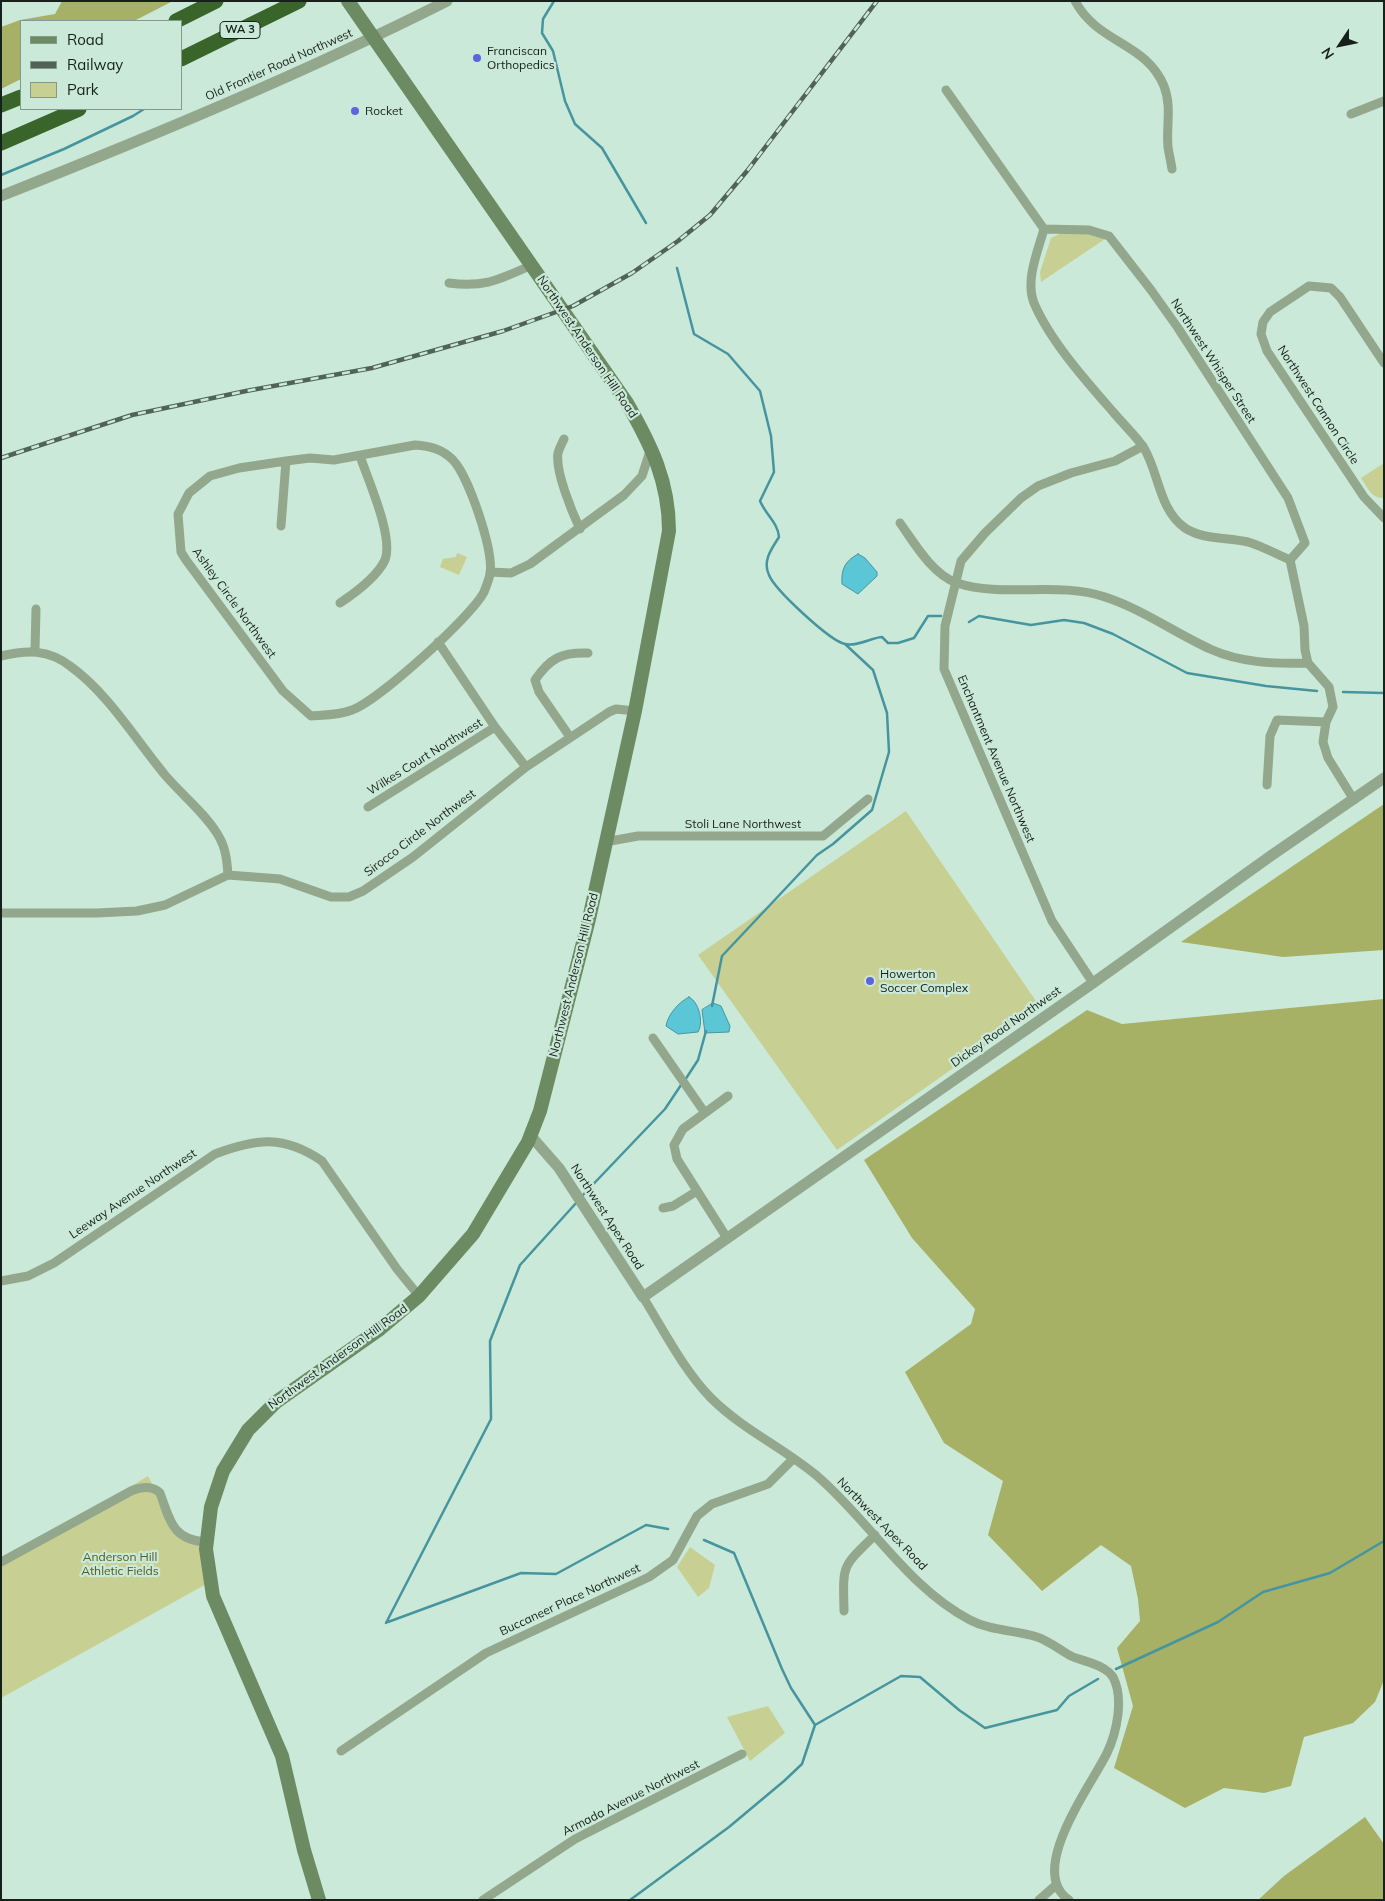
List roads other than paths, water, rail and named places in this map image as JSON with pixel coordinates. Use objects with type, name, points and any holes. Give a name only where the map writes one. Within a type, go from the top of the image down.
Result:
[{"type":"highway","points":[[178,20],[216,1]]},
{"type":"highway","name":"WA 3","points":[[182,59],[299,1]]},
{"type":"highway","points":[[1,105],[20,97]]},
{"type":"highway","points":[[1,143],[77,110]]},
{"type":"main road","name":"Northwest Anderson Hill Road","points":[[319,1900],[304,1850],[282,1756],[213,1596],[206,1563],[206,1542],[211,1507],[219,1480],[248,1430],[276,1402],[380,1329],[419,1296],[473,1234],[519,1160],[531,1136],[540,1111],[588,919],[635,711],[669,531],[667,492],[651,448],[622,394],[348,1]]},
{"type":"street","name":"Old Frontier Road Northwest","points":[[1,196],[167,130],[285,79],[374,38],[447,1]]},
{"type":"street","points":[[1075,1],[1090,23],[1115,40],[1134,49],[1157,72],[1168,100],[1168,145],[1172,169]]},
{"type":"street","points":[[946,90],[1044,229],[1031,277],[1034,301],[1053,335],[1090,386],[1143,446],[1154,468],[1163,499],[1184,528],[1204,536],[1250,543],[1290,560],[1304,626],[1305,650],[1308,663],[1329,686],[1333,707],[1326,722],[1323,742],[1328,758],[1354,800]]},
{"type":"street","points":[[1352,114],[1384,101]]},
{"type":"street","name":"Northwest Whisper Street","points":[[1044,229],[1089,230],[1109,236],[1151,290],[1288,498],[1305,543],[1290,560]]},
{"type":"street","points":[[449,283],[474,286],[500,279],[532,266]]},
{"type":"street","name":"Northwest Cannon Circle","points":[[1382,514],[1364,497],[1267,351],[1261,334],[1262,322],[1270,312],[1309,286],[1331,288],[1340,297],[1384,363]]},
{"type":"street","points":[[564,439],[558,454],[560,470],[569,506],[580,528]]},
{"type":"street","name":"Ashley Circle Northwest","points":[[415,445],[431,446],[453,461],[464,476],[484,533],[490,572],[483,593],[438,642],[403,676],[353,710],[311,716],[283,691],[181,552],[177,526],[178,514],[189,493],[210,476],[239,468],[286,461],[310,458],[334,460],[415,445]]},
{"type":"street","name":"Enchantment Avenue Northwest","points":[[1093,983],[1052,922],[944,669],[945,626],[961,561],[1000,516],[1038,486],[1070,473],[1115,461],[1143,446]]},
{"type":"street","points":[[490,572],[512,573],[530,564],[624,495],[642,476],[651,448]]},
{"type":"street","points":[[340,603],[375,573],[384,562],[388,549],[385,533],[360,456]]},
{"type":"street","points":[[281,526],[286,461]]},
{"type":"street","points":[[900,523],[924,556],[941,573],[956,582],[994,588],[1077,591],[1104,596],[1138,611],[1212,650],[1266,663],[1308,663]]},
{"type":"street","points":[[35,650],[36,610]]},
{"type":"street","points":[[438,642],[495,727],[526,767]]},
{"type":"street","points":[[1,656],[35,650],[70,666],[106,703],[218,835],[227,855],[228,875]]},
{"type":"street","points":[[570,737],[539,692],[535,680],[542,670],[569,652],[588,652]]},
{"type":"street","name":"Sirocco Circle Northwest","points":[[1,913],[137,911],[165,905],[228,875],[280,879],[331,897],[349,897],[363,891],[413,857],[526,767],[570,737],[616,709],[635,711]]},
{"type":"street","points":[[1267,785],[1270,736],[1277,720],[1326,722]]},
{"type":"street","name":"Wilkes Court Northwest","points":[[368,807],[495,727]]},
{"type":"street","name":"Dickey Road Northwest","points":[[643,1297],[1384,778]]},
{"type":"street","name":"Stoli Lane Northwest","points":[[605,842],[638,836],[823,836],[868,799]]},
{"type":"street","points":[[653,1038],[705,1113]]},
{"type":"street","points":[[727,1238],[677,1159],[674,1145],[683,1129],[728,1096]]},
{"type":"street","name":"Northwest Apex Road","points":[[531,1136],[559,1168],[694,1378],[712,1398],[750,1430],[816,1475],[931,1594],[970,1620],[992,1628],[1038,1638],[1072,1656],[1107,1670],[1113,1677],[1118,1692],[1118,1715],[1108,1752],[1077,1804],[1066,1828],[1053,1869],[1055,1886]]},
{"type":"street","name":"Leeway Avenue Northwest","points":[[1,1281],[28,1276],[54,1263],[216,1154],[242,1144],[262,1141],[290,1144],[304,1149],[322,1162],[397,1269],[419,1296]]},
{"type":"street","points":[[663,1208],[673,1206],[697,1191]]},
{"type":"street","name":"Buccaneer Place Northwest","points":[[341,1751],[486,1653],[649,1577],[673,1560],[697,1516],[712,1504],[768,1484],[793,1460]]},
{"type":"street","points":[[1,1562],[132,1491],[143,1487],[152,1488],[160,1493],[162,1504],[180,1535],[189,1540],[206,1542]]},
{"type":"street","points":[[844,1612],[844,1569],[850,1560],[875,1535]]},
{"type":"street","name":"Armada Avenue Northwest","points":[[483,1900],[575,1839],[742,1754]]},
{"type":"street","points":[[1039,1900],[1055,1886],[1069,1900]]},
{"type":"water","points":[[858,554],[865,558],[877,572],[877,576],[858,594],[842,584],[842,579],[845,566]]},
{"type":"water","points":[[689,997],[693,1000],[700,1013],[700,1028],[698,1032],[678,1034],[666,1026],[667,1022],[674,1009]]},
{"type":"water","points":[[713,1003],[721,1006],[730,1026],[729,1032],[705,1033],[702,1010]]},
{"type":"waterway","points":[[554,1],[543,19],[542,33],[553,51],[565,101],[575,124],[602,148],[646,223]]},
{"type":"waterway","points":[[1,175],[64,149],[142,110]]},
{"type":"waterway","points":[[677,268],[694,334],[728,354],[760,391],[771,436],[774,472],[760,501],[774,523],[779,537],[767,560],[767,570],[773,582],[816,625],[845,644],[850,645],[882,637],[888,643],[898,643],[914,638],[928,616],[941,616]]},
{"type":"waterway","points":[[969,622],[979,616],[1031,625],[1064,620],[1084,623],[1113,634],[1187,673],[1266,686],[1317,691]]},
{"type":"waterway","points":[[712,1006],[722,956],[817,855],[833,844],[872,810],[889,752],[887,713],[873,670],[845,644]]},
{"type":"waterway","points":[[1343,692],[1384,693]]},
{"type":"waterway","points":[[685,1080],[698,1060],[706,1031]]},
{"type":"waterway","points":[[582,1196],[665,1109],[681,1085]]},
{"type":"waterway","points":[[386,1623],[491,1419],[490,1341],[520,1265],[577,1202]]},
{"type":"waterway","points":[[388,1622],[521,1573],[556,1574],[646,1525],[668,1529]]},
{"type":"waterway","points":[[704,1540],[734,1553],[782,1669],[791,1688],[815,1725]]},
{"type":"waterway","points":[[1116,1669],[1218,1622],[1263,1592],[1330,1573],[1384,1541]]},
{"type":"waterway","points":[[630,1900],[729,1827],[802,1764],[815,1725],[901,1676],[920,1677],[959,1710],[985,1728],[1057,1710],[1069,1696],[1098,1679]]},
{"type":"railway","points":[[1,458],[132,415],[246,391],[372,368],[503,331],[573,306],[632,273],[678,241],[710,215],[747,171],[877,1]]},
{"type":"place","name":"Franciscan Orthopedics","points":[[477,58]]},
{"type":"place","name":"Rocket","points":[[355,111]]},
{"type":"place","name":"Howerton Soccer Complex","points":[[870,981]]},
{"type":"park label","name":"Anderson Hill Athletic Fields","points":[[120,1564]]}]
